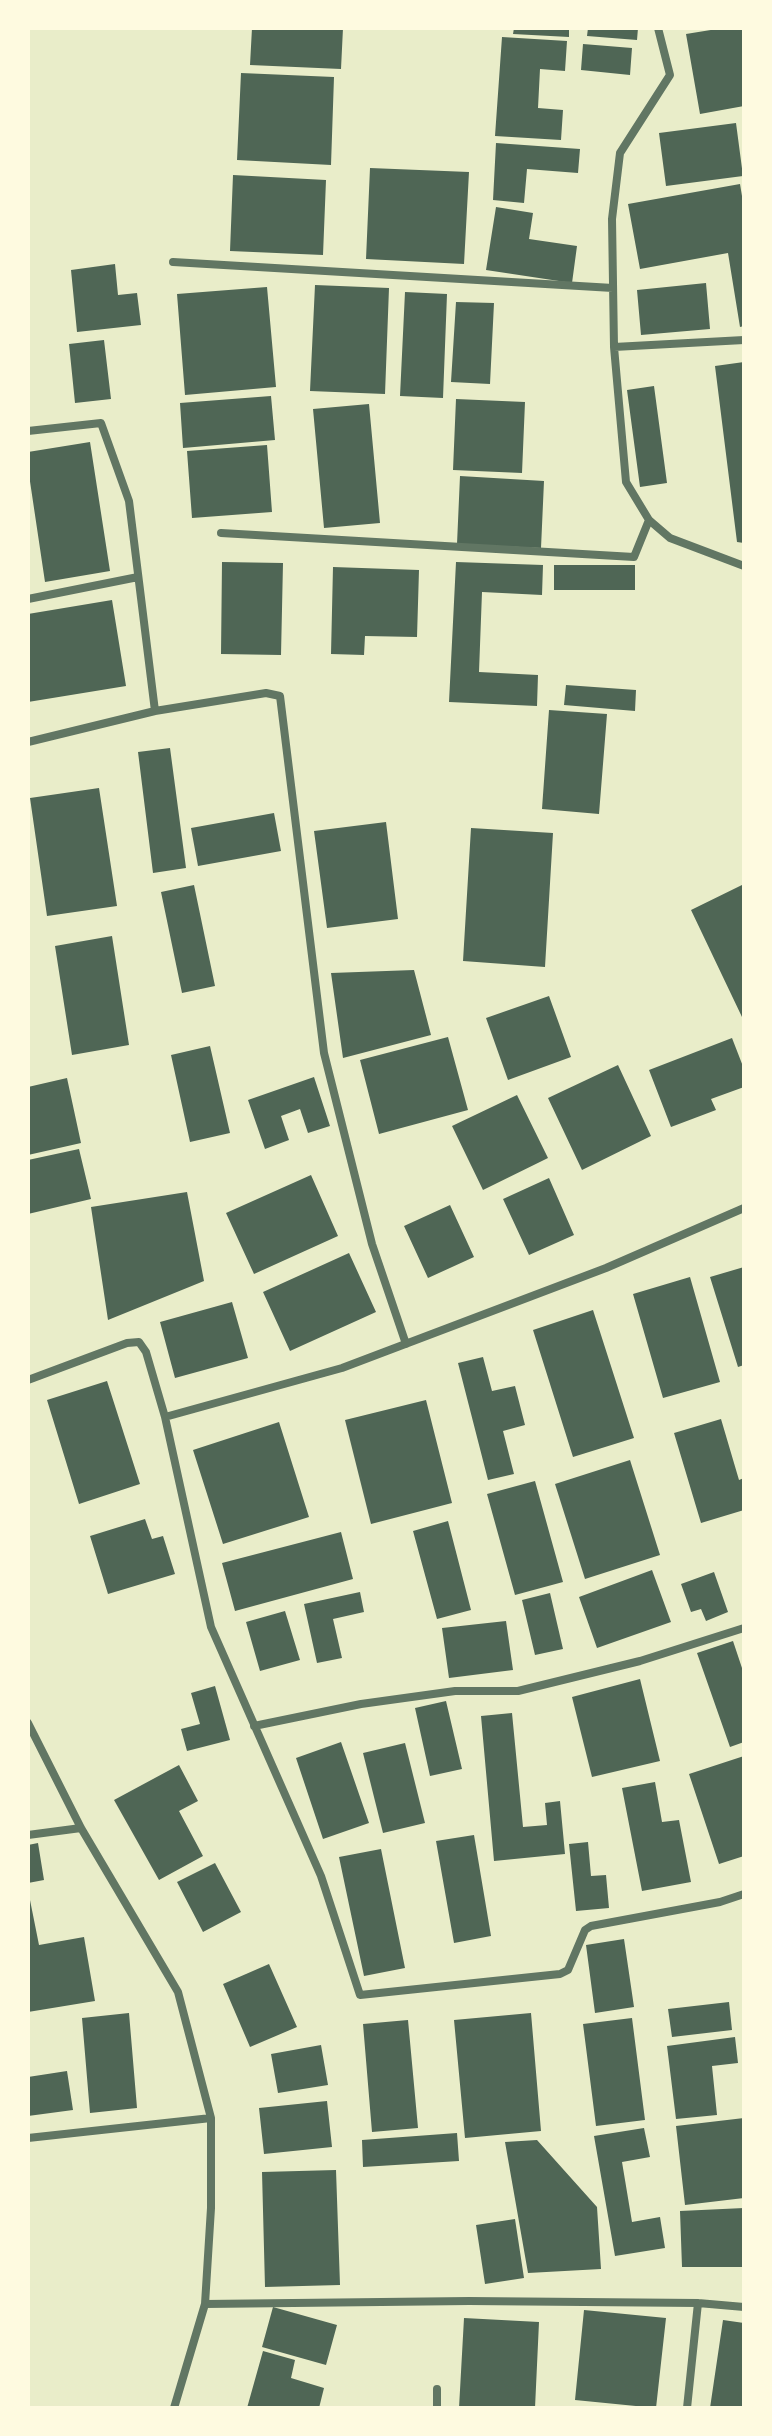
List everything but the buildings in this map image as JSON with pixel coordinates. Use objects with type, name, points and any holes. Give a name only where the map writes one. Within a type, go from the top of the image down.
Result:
[{"type":"street","points":[[658,28],[670,75],[620,153],[612,219],[614,347],[626,482],[649,520],[670,538],[744,566]]},
{"type":"street","points":[[173,262],[613,288]]},
{"type":"street","points":[[614,347],[744,340]]},
{"type":"street","points":[[28,431],[101,423],[129,501],[155,711]]},
{"type":"street","points":[[221,533],[634,557],[649,520]]},
{"type":"street","points":[[28,599],[138,577]]},
{"type":"street","points":[[28,742],[155,711],[266,693],[280,696],[324,1053],[372,1244],[406,1344]]},
{"type":"street","points":[[165,1417],[342,1368],[606,1268],[744,1208]]},
{"type":"street","points":[[28,1380],[127,1343],[139,1342],[146,1352],[165,1417],[211,1627],[321,1876],[360,1995],[560,1974],[568,1970],[585,1930],[591,1926],[720,1902],[744,1894]]},
{"type":"street","points":[[254,1726],[361,1704],[455,1691],[518,1691],[640,1661],[744,1628]]},
{"type":"street","points":[[28,1723],[81,1828],[178,1992],[211,2118],[211,2208],[205,2304],[174,2408]]},
{"type":"street","points":[[28,1835],[81,1828]]},
{"type":"street","points":[[28,2138],[211,2118]]},
{"type":"street","points":[[205,2304],[469,2301],[698,2303],[744,2307]]},
{"type":"street","points":[[687,2408],[698,2303]]},
{"type":"street","points":[[437,2389],[437,2408]]}]
